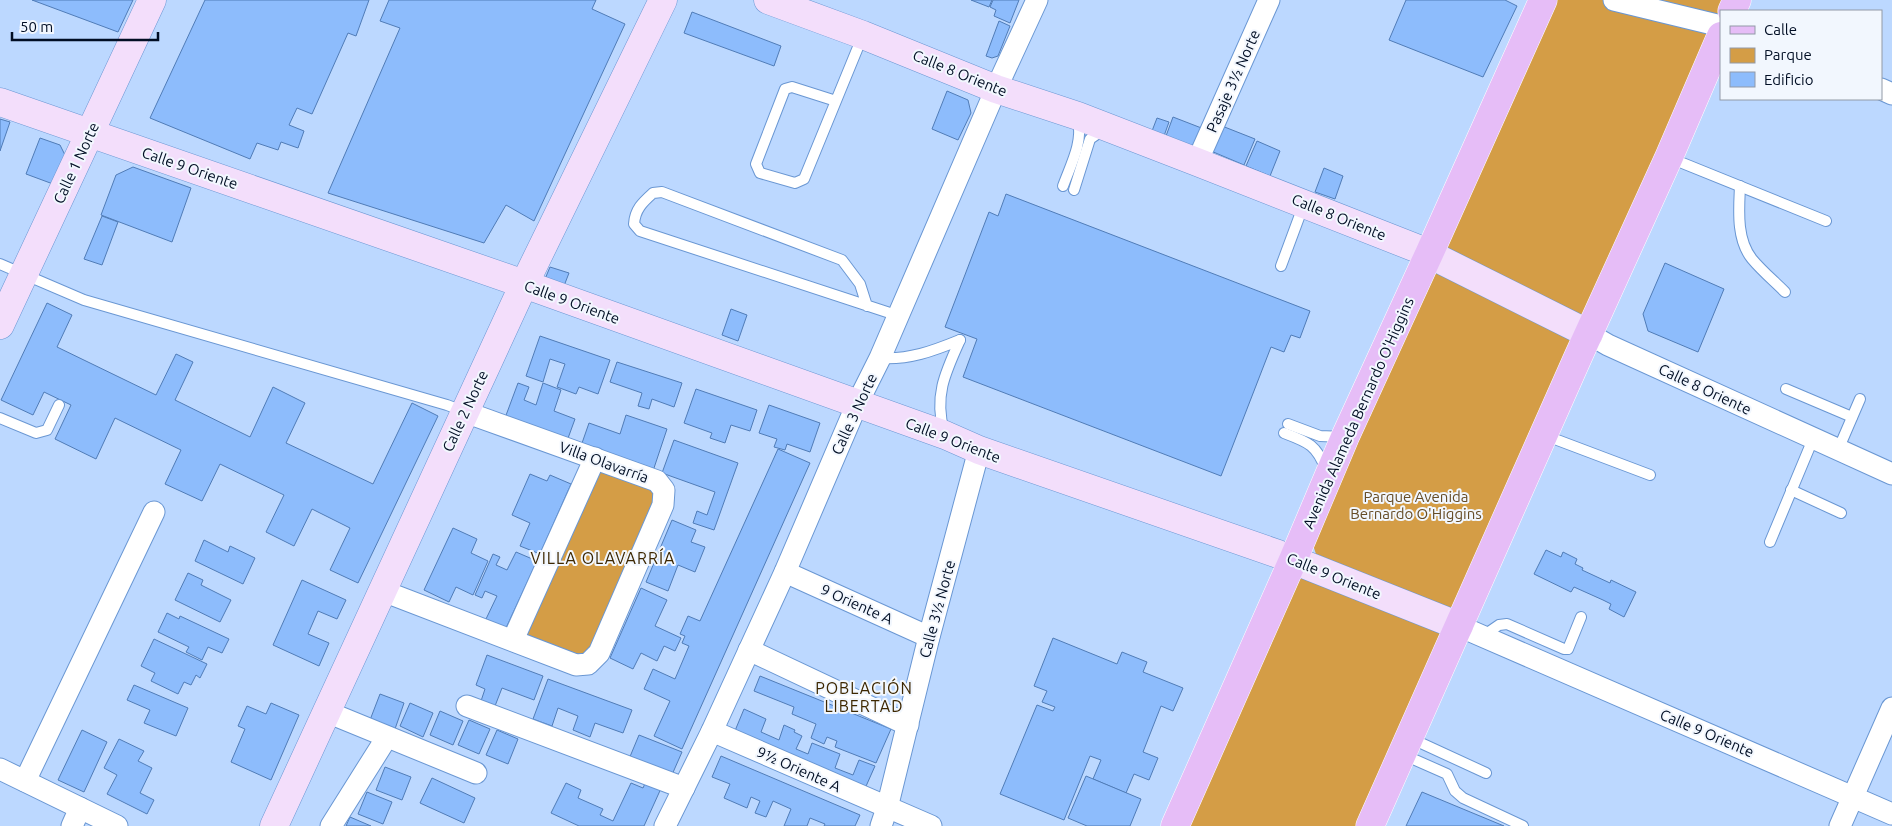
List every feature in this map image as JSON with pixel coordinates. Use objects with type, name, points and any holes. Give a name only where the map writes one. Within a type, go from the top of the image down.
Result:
[{"type":"main road","name":"Avenida Alameda Bernardo O'Higgins","points":[[1175,826],[1293,560],[1345,437],[1430,254],[1543,0]]},
{"type":"main road","points":[[1370,826],[1406,746],[1471,631],[1544,435],[1669,157],[1720,38]]},
{"type":"street","name":"Calle 1 Norte","points":[[0,325],[152,0]]},
{"type":"street","name":"Calle 2 Norte","points":[[274,826],[524,284],[663,0]]},
{"type":"street","name":"Calle 8 Oriente","points":[[768,0],[863,35],[996,89],[1078,116],[1430,254],[1608,345],[1892,474]]},
{"type":"street","name":"Calle 3 Norte","points":[[665,826],[712,731],[785,572],[857,404],[899,316],[996,89],[1037,0]]},
{"type":"street","name":"Pasaje 3½ Norte","points":[[1196,162],[1269,0]]},
{"type":"street","points":[[1614,0],[1720,26]]},
{"type":"street","name":"Calle 9 Oriente","points":[[0,102],[524,284],[945,435],[979,450],[1293,560],[1471,631],[1892,814]]},
{"type":"street","name":"Villa Olavarría","points":[[383,591],[576,665],[588,664],[599,653],[663,505],[664,490],[657,481],[465,412]]},
{"type":"street","name":"Calle 3½ Norte","points":[[884,817],[928,637],[979,450]]},
{"type":"street","points":[[513,640],[595,458]]},
{"type":"street","points":[[25,781],[154,512]]},
{"type":"street","name":"9 Oriente A","points":[[785,572],[928,637]]},
{"type":"street","points":[[749,650],[908,725]]},
{"type":"street","points":[[466,706],[684,788]]},
{"type":"street","points":[[1840,826],[1892,708]]},
{"type":"street","points":[[327,712],[476,773]]},
{"type":"street","name":"9½ Oriente A","points":[[712,731],[884,817],[931,826]]},
{"type":"street","points":[[331,826],[387,738]]},
{"type":"street","points":[[0,769],[25,781],[76,817],[117,826]]},
{"type":"lane","points":[[836,100],[792,87],[785,89],[756,164],[760,173],[795,183],[804,179],[863,35]]},
{"type":"lane","points":[[1063,186],[1079,145],[1081,131],[1078,116]]},
{"type":"lane","points":[[1074,190],[1090,139],[1108,128]]},
{"type":"lane","points":[[1669,157],[1826,221]]},
{"type":"lane","points":[[1740,186],[1738,214],[1745,245],[1751,257],[1785,292]]},
{"type":"lane","points":[[867,306],[860,284],[842,260],[662,192],[653,193],[638,207],[634,224],[640,232],[867,306],[899,316]]},
{"type":"lane","points":[[1281,266],[1304,203]]},
{"type":"lane","points":[[0,264],[25,273],[84,300],[447,405],[465,412]]},
{"type":"lane","points":[[880,358],[897,359],[921,355],[960,340],[947,369],[939,402],[940,417],[945,435]]},
{"type":"lane","points":[[1786,389],[1852,416]]},
{"type":"lane","points":[[1838,450],[1860,399]]},
{"type":"lane","points":[[0,418],[36,433],[42,433],[47,430],[58,405]]},
{"type":"lane","points":[[1328,477],[1315,448],[1286,428],[1320,436],[1345,437]]},
{"type":"lane","points":[[1544,435],[1650,476]]},
{"type":"lane","points":[[1770,542],[1813,439]]},
{"type":"lane","points":[[1791,490],[1841,513]]},
{"type":"lane","points":[[1471,631],[1507,624],[1564,649],[1568,649],[1581,618]]},
{"type":"lane","points":[[1406,746],[1486,773]]},
{"type":"lane","points":[[1406,746],[1447,774],[1455,791],[1463,798],[1524,826]]},
{"type":"green space","name":"Parque Avenida Bernardo O'Higgins","points":[[1554,0],[1727,0],[1723,10],[1720,10],[1720,16],[1461,601],[1450,608],[1316,554],[1312,542]]},
{"type":"green space","points":[[601,468],[660,492],[588,660],[526,635]]},
{"type":"green space","points":[[1306,576],[1439,628],[1444,639],[1360,826],[1186,826],[1293,582]]},
{"type":"building","points":[[32,0],[133,0],[118,32]]},
{"type":"building","points":[[205,0],[369,0],[356,36],[348,33],[312,114],[297,108],[289,125],[304,131],[298,148],[281,142],[278,150],[257,143],[250,159],[150,118]]},
{"type":"building","points":[[389,0],[596,0],[592,9],[625,24],[534,221],[506,205],[484,243],[328,193],[400,28],[380,21]]},
{"type":"building","points":[[971,0],[992,0],[989,7]]},
{"type":"building","points":[[993,0],[1019,0],[1010,23],[994,16],[996,10],[990,7]]},
{"type":"building","points":[[1406,0],[1505,0],[1517,6],[1483,77],[1389,40]]},
{"type":"building","points":[[692,12],[781,46],[774,66],[684,33]]},
{"type":"building","points":[[999,21],[1010,26],[998,56],[992,58],[986,56]]},
{"type":"building","points":[[947,91],[968,100],[971,113],[958,140],[932,129]]},
{"type":"building","points":[[1173,117],[1204,129],[1198,144],[1192,146],[1166,136]]},
{"type":"building","points":[[1157,118],[1169,122],[1164,136],[1152,131]]},
{"type":"building","points":[[0,119],[10,122],[0,151]]},
{"type":"building","points":[[1222,126],[1255,139],[1244,165],[1211,151]]},
{"type":"building","points":[[40,138],[60,145],[65,155],[53,184],[26,174]]},
{"type":"building","points":[[1257,141],[1280,151],[1270,176],[1246,166]]},
{"type":"building","points":[[133,167],[191,188],[172,242],[101,215],[116,175]]},
{"type":"building","points":[[1324,168],[1343,176],[1335,199],[1315,192]]},
{"type":"building","points":[[1006,194],[1310,311],[1300,338],[1291,335],[1284,352],[1271,347],[1221,476],[963,377],[977,339],[945,327],[989,212],[998,216]]},
{"type":"building","points":[[102,216],[118,222],[102,265],[84,259]]},
{"type":"building","points":[[1665,263],[1724,289],[1698,352],[1648,331],[1643,314]]},
{"type":"building","points":[[550,267],[569,273],[562,291],[545,279]]},
{"type":"building","points":[[47,303],[72,315],[57,347],[156,395],[176,354],[193,362],[175,400],[250,437],[273,387],[305,403],[286,443],[373,484],[412,403],[438,416],[358,583],[330,570],[350,528],[312,509],[294,546],[266,532],[284,495],[220,464],[202,501],[165,484],[181,450],[115,418],[96,459],[55,439],[71,405],[44,392],[33,415],[1,400]]},
{"type":"building","points":[[731,309],[747,315],[738,341],[722,335]]},
{"type":"building","points":[[540,336],[610,360],[598,394],[579,387],[576,394],[557,387],[565,364],[550,359],[543,382],[526,376]]},
{"type":"building","points":[[617,362],[682,383],[674,407],[652,399],[649,409],[638,406],[642,393],[610,382]]},
{"type":"building","points":[[518,383],[529,387],[524,400],[536,405],[543,383],[561,390],[554,411],[575,419],[567,441],[505,418]]},
{"type":"building","points":[[696,389],[757,410],[750,431],[731,425],[725,443],[710,438],[712,433],[684,423]]},
{"type":"building","points":[[769,405],[820,423],[810,452],[787,444],[785,450],[774,447],[777,439],[759,433]]},
{"type":"building","points":[[626,415],[667,429],[653,471],[581,446],[589,423],[620,434]]},
{"type":"building","points":[[674,440],[738,463],[714,530],[693,523],[697,511],[707,515],[715,492],[662,473]]},
{"type":"building","points":[[778,449],[810,463],[682,749],[654,736],[670,701],[644,689],[653,669],[675,679],[689,646],[682,643],[685,636],[680,634],[688,616],[700,621]]},
{"type":"building","points":[[530,474],[547,481],[550,475],[571,484],[540,554],[520,546],[530,523],[512,515]]},
{"type":"building","points":[[672,520],[696,530],[691,542],[705,547],[695,572],[678,565],[668,591],[646,582]]},
{"type":"building","points":[[453,528],[477,539],[471,553],[488,561],[473,595],[456,587],[449,602],[424,590]]},
{"type":"building","points":[[204,540],[228,552],[230,546],[255,558],[243,584],[195,561]]},
{"type":"building","points":[[1546,550],[1561,557],[1563,552],[1577,559],[1575,564],[1583,568],[1582,570],[1610,583],[1611,580],[1636,592],[1624,617],[1609,609],[1611,604],[1603,600],[1574,587],[1571,592],[1534,574]]},
{"type":"building","points":[[516,552],[537,561],[506,628],[486,619],[497,596],[485,591],[482,598],[475,595],[493,554],[500,557],[496,565],[507,570]]},
{"type":"building","points":[[188,573],[203,580],[201,585],[231,600],[220,622],[175,600]]},
{"type":"building","points":[[302,580],[346,600],[337,619],[318,611],[308,634],[329,643],[319,666],[273,645]]},
{"type":"building","points":[[641,588],[667,600],[655,626],[681,638],[675,651],[664,646],[657,661],[641,653],[633,669],[610,658]]},
{"type":"building","points":[[167,613],[179,619],[180,616],[229,639],[222,653],[208,647],[202,660],[186,652],[189,647],[158,632]]},
{"type":"building","points":[[1053,638],[1117,664],[1122,652],[1147,662],[1143,672],[1183,688],[1173,711],[1161,706],[1143,752],[1158,758],[1149,780],[1134,774],[1126,793],[1093,779],[1101,760],[1090,756],[1064,820],[1000,794],[1037,705],[1053,711],[1055,707],[1042,702],[1047,691],[1034,686]]},
{"type":"building","points":[[154,639],[207,664],[200,678],[196,675],[191,685],[184,682],[178,694],[151,681],[155,673],[141,666]]},
{"type":"building","points":[[487,655],[543,676],[534,700],[502,688],[495,706],[481,701],[485,689],[476,685]]},
{"type":"building","points":[[760,676],[891,729],[876,763],[835,747],[837,741],[827,737],[824,744],[811,738],[816,724],[792,714],[794,707],[754,691]]},
{"type":"building","points":[[548,679],[632,710],[623,733],[595,723],[590,737],[573,730],[578,716],[558,708],[552,726],[533,719]]},
{"type":"building","points":[[134,685],[188,708],[176,736],[144,723],[150,710],[127,700]]},
{"type":"building","points":[[380,694],[404,703],[395,729],[370,720]]},
{"type":"building","points":[[271,703],[299,715],[271,780],[231,762],[245,729],[238,726],[247,706],[266,714]]},
{"type":"building","points":[[410,703],[433,713],[423,737],[400,726]]},
{"type":"building","points":[[744,709],[766,719],[761,732],[779,740],[784,725],[795,730],[794,732],[802,736],[796,749],[808,754],[812,743],[840,754],[835,768],[853,775],[859,760],[875,766],[863,793],[732,738]]},
{"type":"building","points":[[440,711],[463,721],[453,745],[430,735]]},
{"type":"building","points":[[469,720],[490,729],[479,754],[458,745]]},
{"type":"building","points":[[82,730],[107,742],[84,792],[58,780]]},
{"type":"building","points":[[497,730],[518,739],[508,764],[486,755]]},
{"type":"building","points":[[639,735],[682,752],[671,777],[629,759]]},
{"type":"building","points":[[119,739],[144,751],[138,761],[152,768],[140,793],[154,800],[147,814],[107,794],[117,775],[104,768]]},
{"type":"building","points":[[721,756],[860,815],[855,826],[824,826],[825,824],[810,818],[807,826],[784,826],[791,809],[773,801],[766,817],[755,813],[760,801],[751,797],[747,808],[724,798],[730,784],[712,777]]},
{"type":"building","points":[[385,767],[411,777],[402,800],[376,790]]},
{"type":"building","points":[[1086,776],[1141,799],[1130,826],[1087,826],[1068,818]]},
{"type":"building","points":[[648,777],[663,784],[644,826],[579,826],[551,813],[566,783],[581,790],[578,798],[603,809],[600,815],[613,821],[631,783],[643,788]]},
{"type":"building","points":[[432,778],[475,798],[464,823],[420,803]]},
{"type":"building","points":[[367,792],[392,802],[383,824],[358,814]]},
{"type":"building","points":[[1422,792],[1504,826],[1406,826]]},
{"type":"building","points":[[350,817],[371,826],[346,826]]},
{"type":"district","name":"VILLA OLAVARRÍA","points":[[603,558]]},
{"type":"district","name":"POBLACIÓN LIBERTAD","points":[[864,697]]}]
